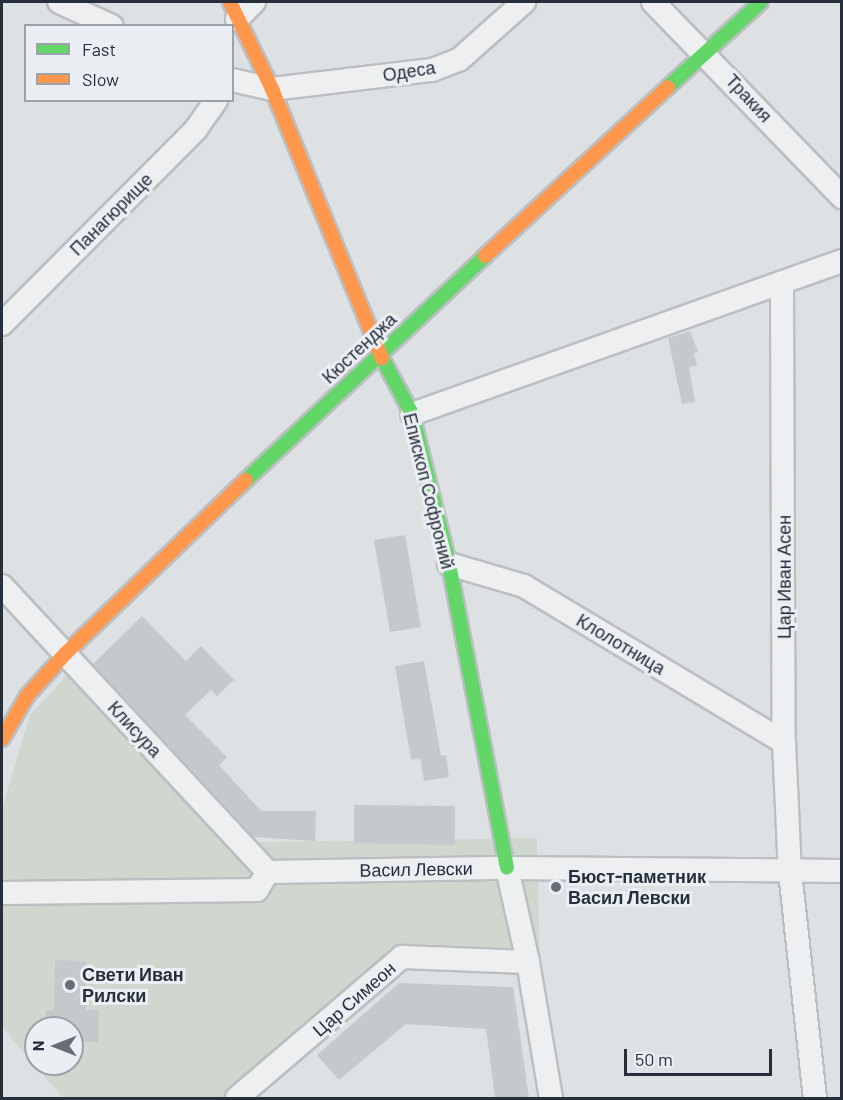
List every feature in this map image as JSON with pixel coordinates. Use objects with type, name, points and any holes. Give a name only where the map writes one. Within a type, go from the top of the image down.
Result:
[{"type":"street","points":[[59,2],[108,24]]},
{"type":"street","points":[[234,10],[254,2]]},
{"type":"street","name":"Одеса","points":[[234,80],[272,89],[432,70],[460,59],[524,2]]},
{"type":"street","name":"Тракия","points":[[653,2],[705,52],[842,197]]},
{"type":"street","name":"Кюстенджа","points":[[2,739],[27,696],[65,654],[379,353],[761,2]]},
{"type":"street","name":"Епископ Софроний","points":[[234,10],[272,89],[379,353],[412,414],[449,564],[507,868]]},
{"type":"street","name":"Панагюрище","points":[[2,324],[196,129],[215,102]]},
{"type":"street","points":[[412,414],[842,261]]},
{"type":"street","name":"Цар Иван Асен","points":[[782,283],[784,742],[790,872],[815,1098]]},
{"type":"street","name":"Клолотница","points":[[449,564],[524,586],[784,742]]},
{"type":"street","name":"Клисура","points":[[2,586],[268,872]]},
{"type":"street","points":[[507,868],[528,962],[551,1098]]},
{"type":"street","name":"Васил Левски","points":[[268,872],[507,868],[842,871]]},
{"type":"street","points":[[2,893],[257,890],[268,872]]},
{"type":"street","name":"Цар Симеон","points":[[237,1098],[402,957],[528,962]]},
{"type":"shaded area","points":[[81,660],[251,842],[537,838],[540,976],[399,970],[245,1098],[63,1098],[44,1076],[84,1076],[84,1016],[24,1016],[24,1053],[2,1027],[2,809],[30,715]]},
{"type":"building","points":[[690,331],[698,352],[694,353],[697,365],[689,367],[695,402],[682,404],[668,338]]},
{"type":"building","points":[[405,535],[421,627],[390,632],[374,540]]},
{"type":"building","points":[[142,616],[186,661],[201,646],[234,680],[217,696],[211,690],[185,715],[227,757],[219,765],[261,811],[316,811],[315,841],[254,837],[93,664]]},
{"type":"building","points":[[424,661],[441,756],[446,755],[449,777],[424,781],[420,758],[411,760],[395,666]]},
{"type":"building","points":[[354,805],[455,806],[455,845],[354,843]]},
{"type":"building","name":"Свети Иван Рилски","points":[[55,960],[86,961],[86,1010],[99,1010],[98,1042],[84,1042],[84,1016],[46,1016],[46,1010],[54,1010]]},
{"type":"building","points":[[399,983],[513,987],[529,1098],[495,1098],[486,1029],[406,1024],[339,1080],[317,1055]]},
{"type":"traffic: fast","points":[[668,87],[761,2]]},
{"type":"traffic: fast","points":[[246,480],[485,256]]},
{"type":"traffic: fast","points":[[382,358],[412,414],[449,564],[507,868]]},
{"type":"traffic: slow","points":[[230,2],[272,89],[382,358]]},
{"type":"traffic: slow","points":[[485,256],[668,87]]},
{"type":"traffic: slow","points":[[2,739],[27,696],[65,654],[246,480]]},
{"type":"place","name":"Бюст-паметник Васил Левски","points":[[556,887]]},
{"type":"place","name":"Свети Иван Рилски","points":[[70,985]]}]
